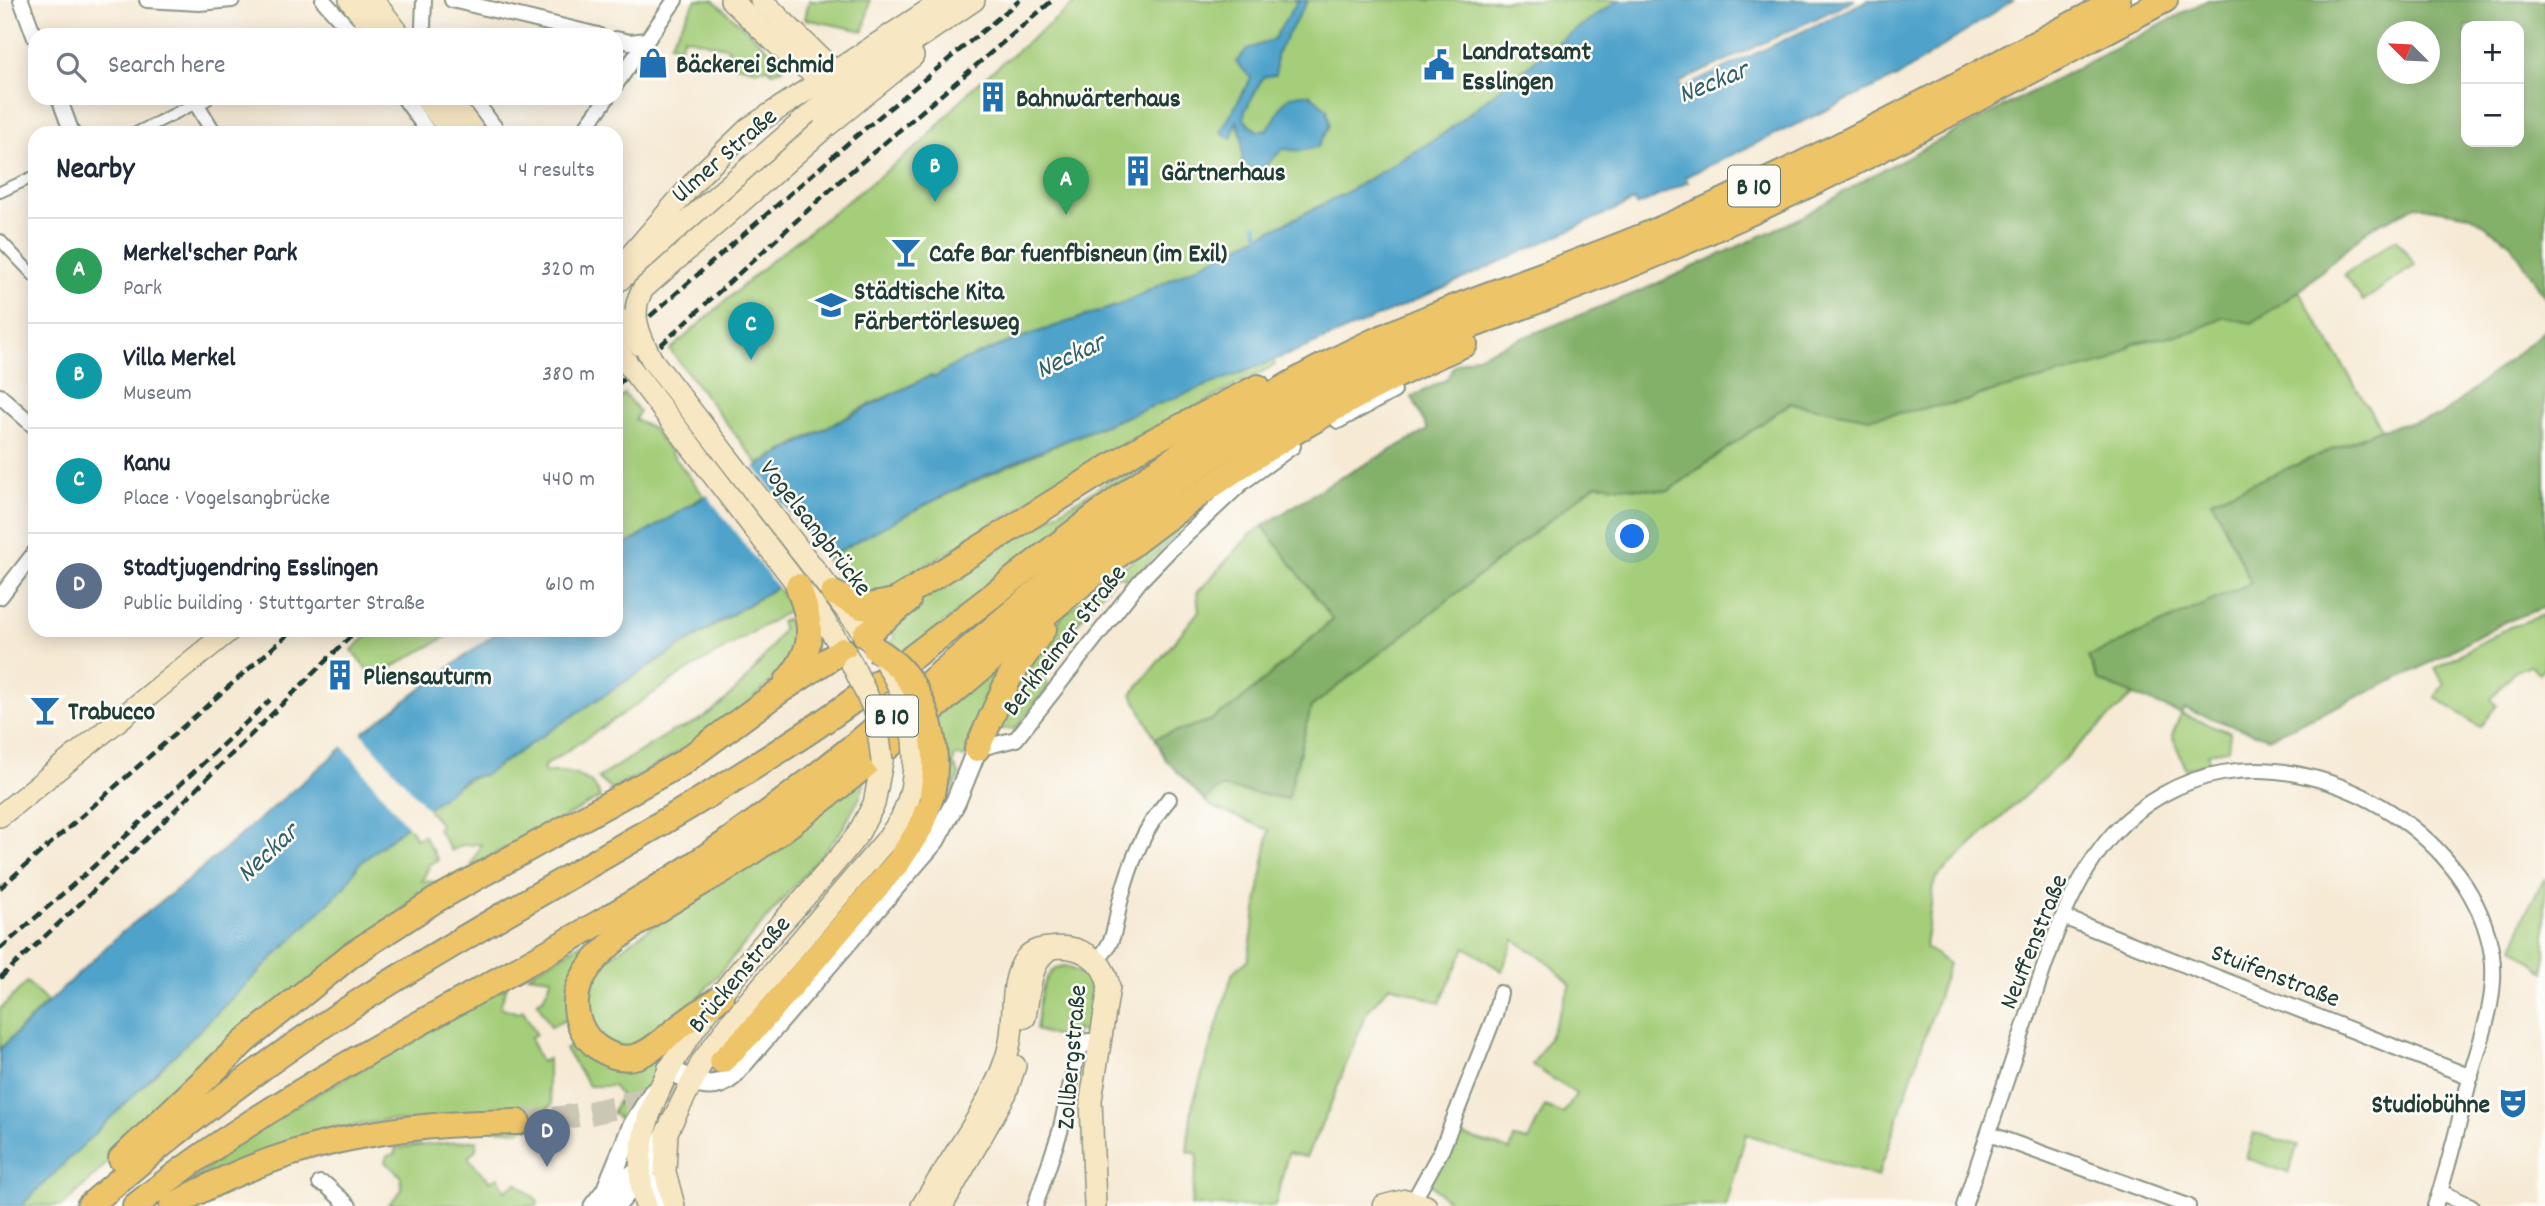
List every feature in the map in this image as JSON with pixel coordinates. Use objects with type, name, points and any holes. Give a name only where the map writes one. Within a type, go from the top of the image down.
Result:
[{"type":"highway","name":"B 10","points":[[89,1206],[225,1093],[312,1032],[812,729],[920,652],[1201,440],[1306,375],[1375,340],[1594,256],[1731,197],[1893,118],[2118,0]]},
{"type":"highway","name":"B 10","points":[[135,1206],[218,1143],[303,1088],[617,911],[720,847],[854,748],[1147,505],[1257,429],[1326,389],[1419,345],[1659,254],[1865,157],[2165,0]]},
{"type":"highway","points":[[721,997],[653,1051],[632,1057],[611,1054],[593,1043],[580,1025],[576,1002],[578,986],[586,968],[606,946],[744,857],[823,800],[1072,593],[1207,489],[1321,415],[1455,348],[1585,295],[1659,254]]},
{"type":"highway","points":[[839,599],[862,607],[876,607],[923,585],[1167,433],[1317,360],[1375,340]]},
{"type":"highway","points":[[73,1206],[246,1040],[351,955],[434,901],[682,763],[777,693],[860,651],[923,585]]},
{"type":"highway","points":[[777,693],[795,671],[807,650],[815,618],[797,586]]},
{"type":"highway","points":[[977,749],[993,709],[1018,663],[1072,593]]},
{"type":"highway","points":[[722,1061],[757,1026],[899,861],[921,827],[920,796],[935,750],[927,716],[900,667],[860,651]]},
{"type":"highway","points":[[172,1206],[256,1165],[347,1137],[418,1126],[518,1122]]},
{"type":"main road","points":[[349,0],[371,28]]},
{"type":"main road","points":[[373,0],[395,28]]},
{"type":"main road","points":[[731,0],[789,54],[833,80]]},
{"type":"main road","points":[[761,0],[792,29],[833,80]]},
{"type":"main road","name":"Ulmer Straße","points":[[623,276],[833,80],[895,30],[944,0]]},
{"type":"main road","points":[[652,360],[636,320],[636,304],[643,289],[822,130],[976,0]]},
{"type":"main road","name":"Ulmer Straße","points":[[623,265],[721,153],[764,116],[976,0]]},
{"type":"main road","points":[[792,29],[816,42],[839,49],[854,47],[884,32],[895,30]]},
{"type":"main road","points":[[764,116],[794,85],[797,74],[789,54]]},
{"type":"main road","points":[[430,105],[447,126]]},
{"type":"main road","points":[[454,105],[470,126]]},
{"type":"main road","name":"Vogelsangbrücke","points":[[623,325],[839,599],[860,651],[881,738],[882,772],[874,804]]},
{"type":"main road","name":"Vogelsangbrücke","points":[[623,357],[797,586]]},
{"type":"main road","points":[[623,365],[636,375]]},
{"type":"main road","name":"Vogelsangbrücke","points":[[815,618],[860,651],[898,684],[906,710],[920,796]]},
{"type":"main road","points":[[0,816],[223,637]]},
{"type":"main road","name":"Brückenstraße","points":[[674,1206],[665,1172],[667,1132],[691,1081],[731,1022],[888,838],[920,796]]},
{"type":"main road","name":"Brückenstraße","points":[[646,1206],[640,1177],[643,1138],[665,1073],[721,997],[852,842],[874,804]]},
{"type":"main road","name":"Zollbergstraße","points":[[942,1206],[1011,1084],[1035,968],[1040,957],[1056,947]]},
{"type":"main road","name":"Zollbergstraße","points":[[922,1206],[1002,1071],[1012,1034],[1016,980],[1021,965],[1034,951],[1056,947],[1080,950],[1097,961],[1105,973],[1108,987],[1091,1111],[1095,1206]]},
{"type":"main road","points":[[1383,1206],[1401,1200],[1420,1203]]},
{"type":"street","points":[[21,0],[31,28]]},
{"type":"street","points":[[147,0],[198,3],[232,0]]},
{"type":"street","points":[[323,0],[343,28]]},
{"type":"street","points":[[423,28],[424,0]]},
{"type":"street","points":[[452,0],[569,28]]},
{"type":"street","points":[[623,75],[675,0]]},
{"type":"street","points":[[623,40],[647,40]]},
{"type":"street","points":[[62,105],[69,126]]},
{"type":"street","points":[[150,126],[193,105]]},
{"type":"street","points":[[203,105],[211,126]]},
{"type":"street","points":[[409,105],[423,126]]},
{"type":"street","points":[[477,105],[494,126]]},
{"type":"street","points":[[587,126],[602,105]]},
{"type":"street","points":[[0,191],[28,179]]},
{"type":"street","points":[[0,240],[28,270]]},
{"type":"street","name":"Berkheimer Straße","points":[[977,749],[1008,743],[1021,735],[1140,581],[1197,523],[1243,482],[1304,439],[1401,387]]},
{"type":"street","points":[[0,396],[28,421]]},
{"type":"street","points":[[0,597],[28,561]]},
{"type":"street","points":[[665,1073],[710,1086],[723,1083],[732,1076],[926,853],[950,815],[977,749]]},
{"type":"street","name":"Neuffenstraße","points":[[1964,1206],[2063,917],[2088,869],[2107,841],[2135,814],[2173,789],[2220,773],[2250,770],[2286,773],[2342,788],[2388,811],[2417,833],[2454,869],[2475,901],[2491,952],[2493,982],[2438,1199]]},
{"type":"street","points":[[1097,961],[1114,938],[1119,905],[1139,845],[1150,823],[1169,799]]},
{"type":"street","name":"Stuifenstraße","points":[[2063,917],[2471,1077]]},
{"type":"street","points":[[1420,1203],[1495,1015],[1500,993]]},
{"type":"street","points":[[1035,1206],[1060,1132],[1078,1051],[1088,1041],[1101,1042]]},
{"type":"street","name":"Brückenstraße","points":[[594,1206],[611,1197],[636,1119],[665,1073]]},
{"type":"street","points":[[640,1177],[655,1158],[667,1132]]},
{"type":"street","points":[[1989,1134],[2188,1206]]},
{"type":"street","points":[[611,1197],[616,1181],[640,1177],[648,1182],[662,1206]]},
{"type":"street","points":[[320,1183],[327,1185],[349,1206]]},
{"type":"street","points":[[2438,1199],[2471,1206]]},
{"type":"green space","points":[[696,0],[713,0],[782,62],[783,69],[772,72],[768,68],[758,70],[724,62],[729,48],[684,37],[680,47],[670,44]]},
{"type":"green space","points":[[809,0],[870,0],[864,31],[805,19]]},
{"type":"green space","points":[[1079,0],[1619,0],[1563,38],[1442,135],[1340,196],[1119,305],[1017,339],[960,362],[935,377],[930,376],[858,410],[758,464],[670,350],[772,260],[922,143],[973,87]]},
{"type":"green space","points":[[2208,0],[2545,0],[2545,297],[2510,243],[2470,215],[2416,206],[2370,228],[2299,291],[2252,323],[2222,317],[2193,332],[2134,343],[2108,362],[1980,395],[1967,401],[1870,418],[1790,403],[1668,491],[1596,484],[1311,707],[1288,799],[1220,787],[1205,801],[1166,760],[1155,738],[1209,721],[1238,703],[1333,620],[1263,526],[1327,485],[1428,430],[1412,397],[1447,379],[1454,365],[1645,289],[1798,219],[1876,173]]},
{"type":"green space","points":[[2396,239],[2415,265],[2363,301],[2344,275]]},
{"type":"green space","points":[[2299,291],[2381,429],[2212,500],[2251,583],[2088,657],[2099,681],[2133,695],[1935,879],[1925,947],[1949,964],[1878,1177],[1746,1134],[1726,1206],[1452,1206],[1430,1183],[1454,1133],[1510,1150],[1514,1138],[1528,1141],[1545,1106],[1563,1114],[1576,1094],[1532,1065],[1548,1040],[1571,985],[1544,959],[1514,940],[1502,971],[1465,947],[1440,1003],[1390,985],[1366,1013],[1328,1111],[1306,1157],[1288,1153],[1275,1206],[1191,1206],[1198,1154],[1187,1151],[1192,1107],[1233,972],[1248,960],[1269,830],[1210,806],[1205,801],[1220,787],[1288,799],[1311,707],[1596,484],[1669,491],[1790,403],[1870,418],[1967,401],[1980,395],[2108,362],[2134,343],[2193,332],[2222,317],[2252,323]]},
{"type":"green space","points":[[2545,330],[2545,607],[2504,622],[2416,670],[2268,738],[2184,709],[2181,714],[2099,681],[2088,657],[2251,583],[2212,500],[2381,429],[2441,416]]},
{"type":"green space","points":[[1273,360],[1275,365],[1127,443],[881,593],[871,594],[855,590],[842,580],[825,559],[934,501],[1045,450]]},
{"type":"green space","points":[[623,395],[639,411],[635,420],[652,428],[704,496],[623,547]]},
{"type":"green space","points":[[1168,444],[1169,448],[900,657],[890,642],[895,638],[887,626],[929,592]]},
{"type":"green space","points":[[1186,518],[1189,521],[1132,581],[1117,575],[1038,671],[1049,686],[1015,729],[999,729],[996,716],[1062,616]]},
{"type":"green space","points":[[1263,526],[1333,619],[1238,703],[1209,721],[1155,738],[1132,694],[1199,611],[1197,593],[1250,535]]},
{"type":"green space","points":[[777,587],[792,609],[682,674],[543,767],[545,773],[570,773],[586,779],[597,790],[600,798],[471,867],[481,844],[462,845],[451,851],[437,828],[441,825],[427,809],[441,797],[462,783],[486,774],[585,707]]},
{"type":"green space","points":[[2543,615],[2545,666],[2539,673],[2530,665],[2512,673],[2491,699],[2497,705],[2480,727],[2435,697],[2444,684],[2435,668],[2510,627]]},
{"type":"green space","points":[[787,619],[797,631],[790,654],[793,656],[775,678],[733,715],[686,748],[612,790],[598,778],[673,731],[706,716],[721,704],[763,659],[783,629],[780,622]]},
{"type":"green space","points":[[366,637],[446,637],[373,678],[352,650]]},
{"type":"green space","points":[[1019,646],[964,758],[956,755],[953,763],[960,775],[936,821],[944,797],[941,795],[935,716]]},
{"type":"green space","points":[[2181,714],[2230,732],[2228,749],[2208,753],[2210,762],[2186,769],[2172,735]]},
{"type":"green space","points":[[868,772],[860,797],[840,833],[681,1018],[637,1050],[603,1042],[583,1011],[594,968]]},
{"type":"green space","points":[[408,824],[416,839],[423,835],[438,860],[430,864],[422,881],[443,883],[203,1070],[63,1206],[21,1206],[346,886],[358,865]]},
{"type":"green space","points":[[2545,878],[2545,972],[2514,948],[2524,916]]},
{"type":"green space","points":[[601,931],[606,938],[579,1036],[663,1056],[628,1125],[612,1113],[621,1096],[613,1086],[589,1086],[565,1049],[574,1044],[565,1020],[551,1027],[537,1002],[543,999],[552,978],[528,975]]},
{"type":"green space","points":[[1065,966],[1084,975],[1091,988],[1094,1004],[1092,1020],[1083,1033],[1076,1029],[1074,1042],[1036,1030],[1045,982],[1056,968]]},
{"type":"green space","points":[[27,982],[47,1002],[0,1049],[0,1009]]},
{"type":"green space","points":[[507,986],[500,1007],[518,1013],[523,1010],[536,1034],[530,1038],[541,1062],[548,1059],[548,1089],[552,1104],[538,1119],[519,1131],[385,1120],[338,1129],[192,1181],[250,1132]]},
{"type":"green space","points":[[2254,1133],[2298,1145],[2288,1173],[2246,1158]]},
{"type":"green space","points":[[477,1140],[476,1149],[468,1158],[490,1181],[498,1177],[505,1190],[517,1183],[538,1201],[537,1206],[389,1204],[402,1190],[401,1176],[385,1162],[387,1156],[395,1154],[395,1148]]},
{"type":"water","points":[[1298,0],[1308,0],[1276,55],[1276,75],[1263,77],[1245,111],[1244,119],[1257,131],[1266,130],[1286,100],[1309,94],[1327,109],[1330,125],[1318,147],[1301,151],[1283,149],[1265,166],[1254,169],[1242,162],[1242,137],[1237,121],[1231,139],[1221,132],[1251,78],[1236,62],[1247,49],[1273,40]]},
{"type":"water","name":"Neckar","points":[[1619,0],[1855,0],[1680,82],[1679,86],[1683,88],[1868,0],[2013,0],[1897,77],[1685,177],[1688,182],[1637,206],[1634,201],[1340,333],[1007,465],[904,516],[782,584],[662,658],[486,774],[467,778],[437,801],[358,865],[346,886],[21,1206],[0,1206],[0,1049],[121,933],[186,882],[341,749],[491,637],[623,637],[623,547],[770,459],[889,396],[930,376],[935,377],[960,362],[1017,339],[1119,305],[1340,196],[1442,135],[1563,38]]},
{"type":"pier","points":[[752,463],[827,561],[779,590],[704,491]]},
{"type":"pier","points":[[359,730],[429,811],[409,828],[341,744]]},
{"type":"waterway","points":[[1256,225],[1261,240]]},
{"type":"tunnel","points":[[518,1122],[572,1116],[624,1105],[674,1087],[722,1061]]},
{"type":"railway","points":[[623,340],[855,137],[1020,0]]},
{"type":"railway","points":[[623,380],[842,179],[1053,0]]},
{"type":"railway","points":[[0,888],[285,637]]},
{"type":"railway","points":[[0,978],[82,902],[350,637]]},
{"type":"railway","points":[[0,949],[93,867],[270,700]]},
{"type":"place","name":"Bäckerei Schmid","points":[[653,63]]},
{"type":"place","name":"Landratsamt Esslingen","points":[[1439,65]]},
{"type":"place","name":"Bahnwärterhaus","points":[[993,97]]},
{"type":"place","name":"Gärtnerhaus","points":[[1138,171]]},
{"type":"place","name":"Villa Merkel","points":[[935,202]]},
{"type":"place","name":"Merkel'scher Park","points":[[1066,215]]},
{"type":"place","name":"Cafe Bar fuenfbisneun (im Exil)","points":[[906,252]]},
{"type":"place","name":"Städtische Kita Färbertörlesweg","points":[[831,305]]},
{"type":"place","name":"Kanu","points":[[751,360]]},
{"type":"place","name":"Pliensauturm","points":[[340,675]]},
{"type":"place","name":"Trabucco","points":[[45,710]]},
{"type":"place","name":"Studiobühne","points":[[2513,1103]]},
{"type":"place","name":"Stadtjugendring Esslingen","points":[[547,1167]]}]
